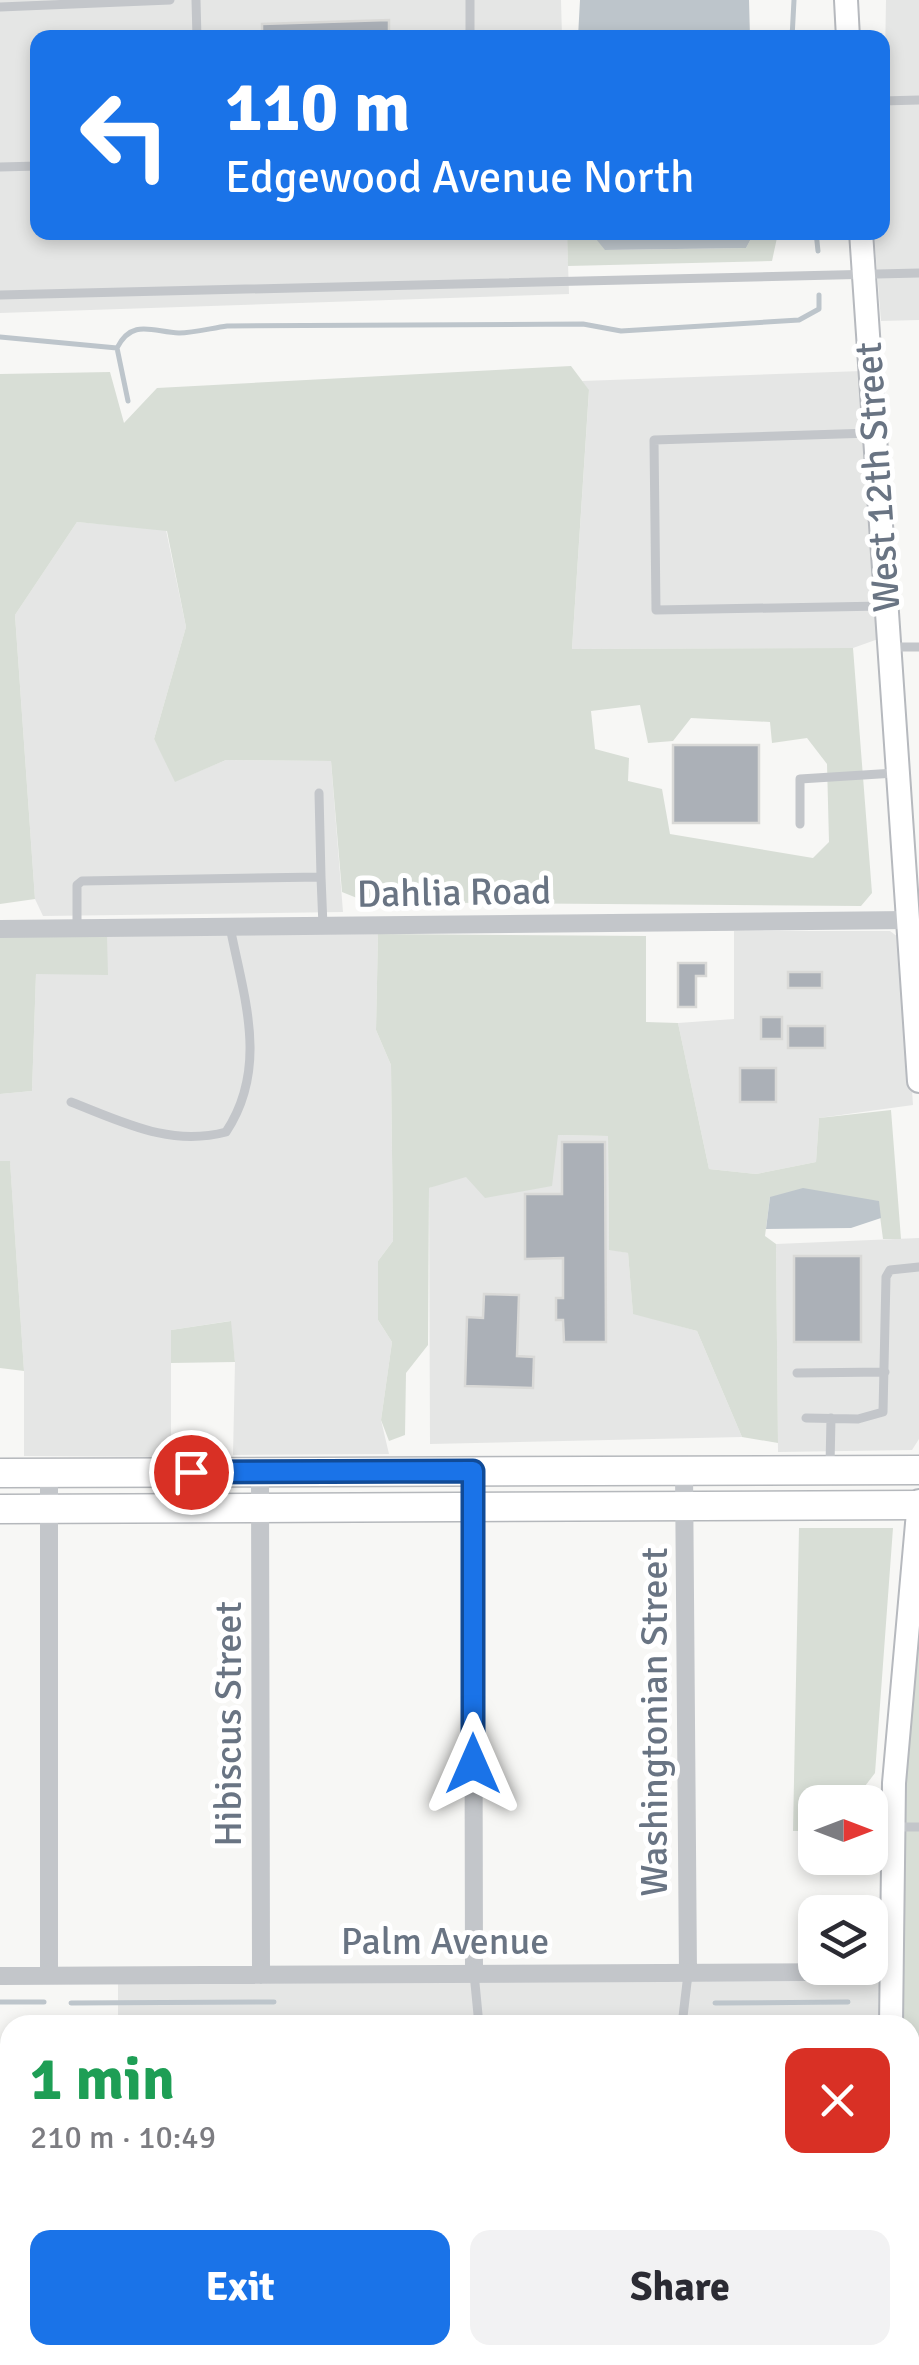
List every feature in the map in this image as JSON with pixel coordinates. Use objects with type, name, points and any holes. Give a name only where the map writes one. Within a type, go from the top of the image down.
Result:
[{"type":"main road","points":[[0,1473],[919,1470]]},
{"type":"main road","points":[[0,1509],[918,1504]]},
{"type":"street","points":[[846,0],[848,30]]},
{"type":"street","name":"West 12th Street","points":[[862,240],[908,920],[914,946],[919,1081]]},
{"type":"street","name":"Dahlia Road","points":[[0,929],[908,920]]},
{"type":"street","name":"Washingtonian Street","points":[[684,1470],[688,1974]]},
{"type":"street","points":[[473,1471],[474,1973]]},
{"type":"street","name":"Hibiscus Street","points":[[260,1472],[261,1975]]},
{"type":"street","points":[[48,1473],[49,1976]]},
{"type":"street","points":[[891,2015],[892,1827],[910,1707],[918,1504]]},
{"type":"street","name":"Palm Avenue","points":[[0,1976],[891,1972]]},
{"type":"lane","points":[[0,7],[170,0]]},
{"type":"lane","points":[[196,0],[197,30]]},
{"type":"lane","points":[[470,0],[470,30]]},
{"type":"lane","points":[[890,101],[919,100]]},
{"type":"lane","points":[[0,167],[30,166]]},
{"type":"lane","points":[[0,295],[919,273]]},
{"type":"lane","points":[[874,433],[654,440],[656,610],[886,606]]},
{"type":"lane","points":[[888,647],[919,647]]},
{"type":"lane","points":[[800,824],[800,779],[898,773]]},
{"type":"lane","points":[[319,793],[323,926]]},
{"type":"lane","points":[[76,928],[76,884],[82,881],[322,876]]},
{"type":"lane","points":[[72,1102],[151,1133],[198,1140],[226,1132],[244,1104],[250,1066],[250,1036],[230,927]]},
{"type":"lane","points":[[806,1418],[858,1419],[883,1412],[886,1277],[890,1270],[919,1267]]},
{"type":"lane","points":[[797,1373],[885,1372]]},
{"type":"lane","points":[[830,1470],[831,1418]]},
{"type":"lane","points":[[892,1827],[919,1827]]},
{"type":"lane","points":[[474,1973],[478,2015]]},
{"type":"lane","points":[[683,2015],[688,1974]]},
{"type":"shaded area","points":[[0,0],[561,0],[562,30],[30,30],[30,240],[567,240],[569,294],[0,313]]},
{"type":"shaded area","points":[[580,0],[749,0],[750,30],[578,30]]},
{"type":"shaded area","points":[[886,0],[919,0],[919,320],[881,321],[875,240],[890,240],[890,30],[885,30]]},
{"type":"shaded area","points":[[567,240],[597,240],[606,250],[746,248],[750,240],[776,240],[772,261],[568,266]]},
{"type":"shaded area","points":[[597,240],[750,240],[746,248],[605,250]]},
{"type":"shaded area","points":[[571,366],[589,390],[572,649],[853,648],[872,893],[861,906],[367,902],[342,892],[331,761],[226,760],[175,782],[154,739],[186,627],[167,531],[77,522],[15,615],[35,899],[0,904],[0,374],[110,372],[124,423],[157,388]],"holes":[[[640,705],[648,743],[673,741],[691,718],[770,722],[772,743],[807,738],[827,764],[829,842],[813,858],[670,834],[662,789],[628,781],[629,758],[595,749],[591,711]]]},
{"type":"shaded area","points":[[862,371],[881,638],[853,648],[572,649],[589,391],[582,381]]},
{"type":"shaded area","points":[[77,522],[166,530],[186,627],[154,739],[176,781],[226,760],[331,761],[343,912],[43,916],[35,899],[15,615]]},
{"type":"shaded area","points":[[734,931],[890,931],[902,940],[913,1105],[819,1118],[816,1162],[756,1174],[709,1169],[678,1023],[734,1019]]},
{"type":"shaded area","points":[[378,934],[376,1030],[391,1065],[393,1241],[378,1261],[378,1320],[392,1342],[381,1420],[389,1454],[233,1455],[235,1362],[230,1321],[171,1330],[171,1457],[24,1456],[24,1371],[10,1162],[0,1161],[0,1094],[32,1091],[36,973],[107,936]]},
{"type":"shaded area","points":[[378,934],[646,936],[646,1022],[678,1023],[709,1169],[756,1174],[816,1162],[819,1118],[891,1110],[901,1239],[883,1239],[878,1201],[770,1197],[765,1236],[776,1244],[778,1443],[742,1437],[697,1331],[633,1314],[628,1253],[609,1250],[608,1136],[558,1135],[552,1186],[485,1198],[466,1177],[429,1188],[428,1345],[406,1373],[405,1435],[389,1441],[381,1420],[392,1342],[378,1320],[378,1261],[393,1241],[391,1065],[376,1030]]},
{"type":"shaded area","points":[[107,936],[108,975],[36,974],[32,1091],[0,1094],[0,937]]},
{"type":"shaded area","points":[[558,1135],[608,1136],[609,1249],[628,1253],[633,1313],[697,1331],[742,1437],[430,1444],[429,1188]]},
{"type":"shaded area","points":[[0,1161],[10,1161],[24,1371],[0,1368]]},
{"type":"shaded area","points":[[803,1188],[879,1201],[881,1218],[851,1228],[766,1229],[770,1197]]},
{"type":"shaded area","points":[[919,1238],[919,1439],[912,1450],[778,1452],[776,1244]]},
{"type":"shaded area","points":[[231,1321],[235,1362],[171,1363],[171,1330]]},
{"type":"shaded area","points":[[799,1528],[893,1528],[875,1773],[866,1785],[798,1785],[798,1831],[793,1831]]},
{"type":"shaded area","points":[[919,1589],[919,2015],[902,2015],[902,1824]]},
{"type":"shaded area","points":[[118,1982],[883,1985],[883,2015],[118,2015]]},
{"type":"building","points":[[389,20],[389,30],[262,30],[262,24]]},
{"type":"building","points":[[673,745],[759,745],[759,823],[673,823]]},
{"type":"building","points":[[678,963],[706,963],[706,976],[696,976],[696,1007],[678,1007]]},
{"type":"building","points":[[788,972],[822,972],[822,988],[788,988]]},
{"type":"building","points":[[761,1017],[782,1017],[782,1039],[761,1039]]},
{"type":"building","points":[[788,1026],[825,1026],[825,1048],[788,1048]]},
{"type":"building","points":[[740,1068],[776,1068],[776,1102],[740,1102]]},
{"type":"building","points":[[562,1142],[605,1142],[606,1342],[564,1342],[563,1320],[556,1320],[556,1298],[563,1298],[563,1258],[525,1259],[525,1194],[562,1194]]},
{"type":"building","points":[[794,1256],[861,1256],[861,1342],[794,1342]]},
{"type":"building","points":[[484,1294],[519,1295],[517,1356],[534,1357],[533,1388],[465,1386],[467,1317],[483,1318]]},
{"type":"waterway","points":[[792,30],[794,0]]},
{"type":"waterway","points":[[817,240],[818,251]]},
{"type":"waterway","points":[[0,337],[117,348],[136,330],[185,333],[227,326],[583,324],[621,331],[799,320],[819,309],[819,295]]},
{"type":"waterway","points":[[117,348],[128,401]]},
{"type":"waterway","points":[[0,2002],[44,2002]]},
{"type":"waterway","points":[[71,2003],[274,2002]]},
{"type":"waterway","points":[[715,2003],[848,2002]]},
{"type":"route","points":[[191,1472],[473,1471],[473,1764]]}]
